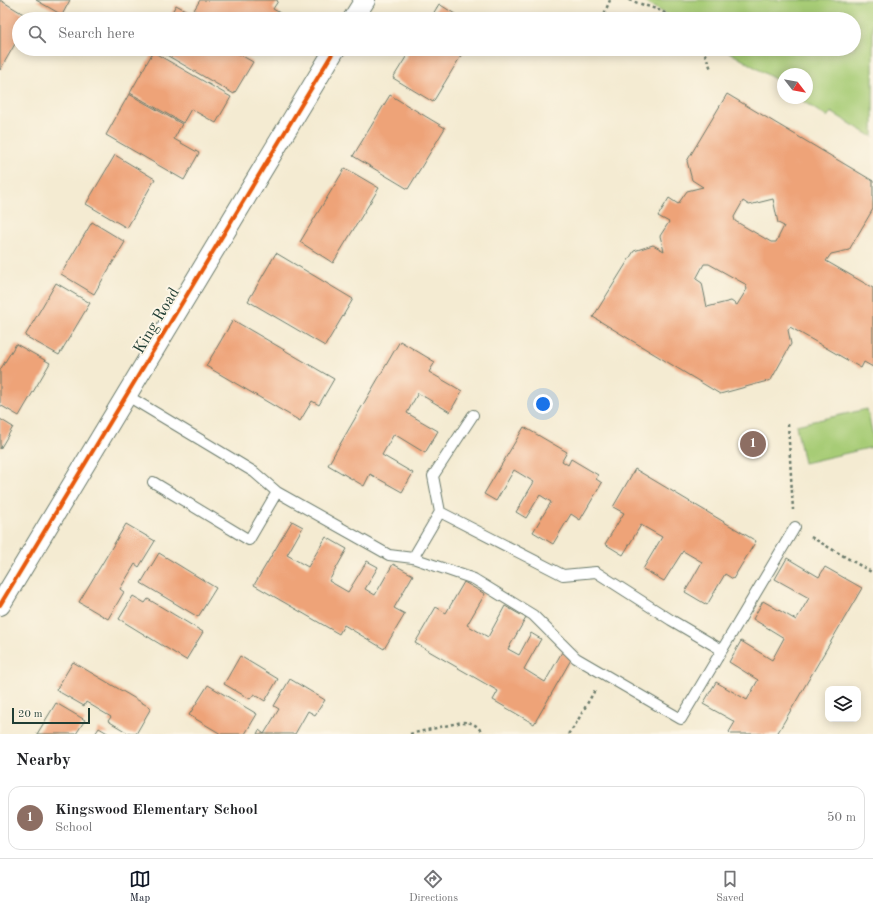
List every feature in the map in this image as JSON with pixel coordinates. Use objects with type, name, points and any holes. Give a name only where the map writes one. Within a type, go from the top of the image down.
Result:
[{"type":"street","points":[[358,12],[365,0]]},
{"type":"street","name":"King Road","points":[[0,605],[331,56]]},
{"type":"lane","points":[[126,395],[254,472],[277,492],[389,555],[413,558],[474,580],[533,615],[576,658],[681,720],[794,527]]},
{"type":"lane","points":[[413,558],[440,512],[433,476],[473,415]]},
{"type":"lane","points":[[153,482],[249,540],[277,492]]},
{"type":"lane","points":[[440,512],[563,575],[596,572],[671,620],[722,650]]},
{"type":"path","points":[[605,12],[610,0]]},
{"type":"path","points":[[629,0],[663,12]]},
{"type":"path","points":[[706,56],[711,69]]},
{"type":"path","points":[[788,424],[794,527],[873,573]]},
{"type":"path","points":[[568,734],[574,727],[603,674]]},
{"type":"path","points":[[410,734],[462,722],[470,722],[477,726],[483,734]]},
{"type":"green space","points":[[641,0],[873,0],[873,137],[831,112],[827,117],[807,104],[813,104],[813,68],[777,68],[777,80],[736,56],[861,56],[861,12],[662,12]]},
{"type":"green space","points":[[867,409],[873,436],[873,447],[804,463],[796,425]]},
{"type":"building","points":[[0,0],[20,12],[12,12],[12,49],[0,70]]},
{"type":"building","points":[[36,0],[70,0],[64,12],[57,12]]},
{"type":"building","points":[[200,0],[278,1],[273,9],[278,12],[197,12],[194,10]]},
{"type":"building","points":[[439,4],[452,12],[434,12]]},
{"type":"building","points":[[176,5],[189,12],[172,12]]},
{"type":"building","points":[[151,56],[160,56],[231,97],[216,123],[191,109],[183,123],[130,93]]},
{"type":"building","points":[[168,56],[242,56],[253,62],[234,94]]},
{"type":"building","points":[[407,56],[461,56],[433,102],[393,78]]},
{"type":"building","points":[[129,94],[182,124],[174,139],[199,153],[184,180],[106,135]]},
{"type":"building","points":[[727,94],[873,181],[873,209],[849,250],[831,254],[826,261],[873,288],[873,367],[864,362],[861,368],[790,327],[788,330],[791,344],[771,380],[720,394],[593,317],[634,251],[653,245],[664,251],[660,236],[669,222],[658,216],[669,198],[678,204],[687,191],[703,187],[692,180],[687,161]],"holes":[[[773,199],[778,223],[784,226],[776,242],[771,242],[735,221],[734,217],[743,201],[749,205]],[[704,264],[709,264],[745,284],[747,289],[737,305],[731,301],[707,307],[702,283],[696,279]]]},
{"type":"building","points":[[390,95],[445,128],[408,189],[353,156]]},
{"type":"building","points":[[115,155],[155,179],[127,228],[86,204]]},
{"type":"building","points":[[345,168],[379,188],[333,263],[300,242]]},
{"type":"building","points":[[92,222],[125,242],[94,294],[61,274]]},
{"type":"building","points":[[276,253],[353,299],[325,346],[248,301]]},
{"type":"building","points":[[56,283],[90,303],[59,355],[25,336]]},
{"type":"building","points":[[233,320],[334,379],[319,405],[312,401],[300,421],[206,366]]},
{"type":"building","points":[[400,341],[435,362],[429,372],[462,391],[450,412],[418,393],[407,413],[438,431],[425,453],[394,434],[382,455],[413,473],[402,492],[370,474],[364,486],[328,465]]},
{"type":"building","points":[[16,344],[50,363],[19,416],[0,405],[0,370]]},
{"type":"building","points":[[0,419],[13,427],[0,449]]},
{"type":"building","points":[[524,427],[567,452],[562,461],[568,465],[571,459],[598,475],[596,479],[602,483],[580,520],[571,514],[553,544],[533,532],[551,502],[540,495],[526,518],[516,512],[534,482],[514,470],[496,501],[484,494]]},
{"type":"building","points":[[635,469],[756,541],[733,579],[725,574],[707,605],[685,592],[702,562],[683,551],[664,581],[643,569],[662,537],[641,525],[623,555],[605,544],[624,513],[613,507]]},
{"type":"building","points":[[292,521],[303,527],[287,555],[308,567],[326,537],[347,549],[329,581],[348,592],[367,561],[378,567],[365,589],[375,595],[393,564],[413,575],[394,608],[405,614],[384,649],[344,625],[339,634],[254,585]]},
{"type":"building","points":[[126,524],[155,541],[139,567],[135,564],[120,589],[124,592],[108,619],[79,602]]},
{"type":"building","points":[[159,553],[216,588],[198,617],[141,583]]},
{"type":"building","points":[[787,558],[819,577],[825,567],[862,588],[777,734],[731,734],[729,732],[735,722],[703,704],[716,682],[747,700],[758,680],[729,662],[741,641],[772,660],[784,638],[753,619],[763,601],[796,620],[809,598],[775,579]]},
{"type":"building","points":[[464,582],[485,594],[467,625],[488,637],[505,606],[526,618],[508,649],[519,655],[531,633],[541,639],[524,669],[545,682],[562,652],[572,658],[534,724],[493,700],[498,691],[415,643],[436,607],[446,613]]},
{"type":"building","points":[[133,596],[145,603],[148,599],[203,632],[186,660],[119,619]]},
{"type":"building","points":[[240,656],[278,679],[265,701],[254,694],[250,699],[224,684]]},
{"type":"building","points":[[73,662],[151,708],[136,734],[130,734],[108,721],[111,717],[86,702],[84,706],[56,690]]},
{"type":"building","points":[[290,679],[325,700],[315,715],[308,711],[295,734],[264,734],[279,709],[274,706]]},
{"type":"building","points":[[208,685],[257,714],[245,734],[221,734],[189,715]]},
{"type":"building","points":[[56,703],[85,720],[76,734],[37,734]]},
{"type":"building","points":[[99,728],[109,734],[95,734]]},
{"type":"building","points":[[259,730],[264,734],[257,734]]},
{"type":"cycle path","points":[[0,605],[331,56]]},
{"type":"place","name":"Kingswood Elementary School","points":[[753,444]]}]
